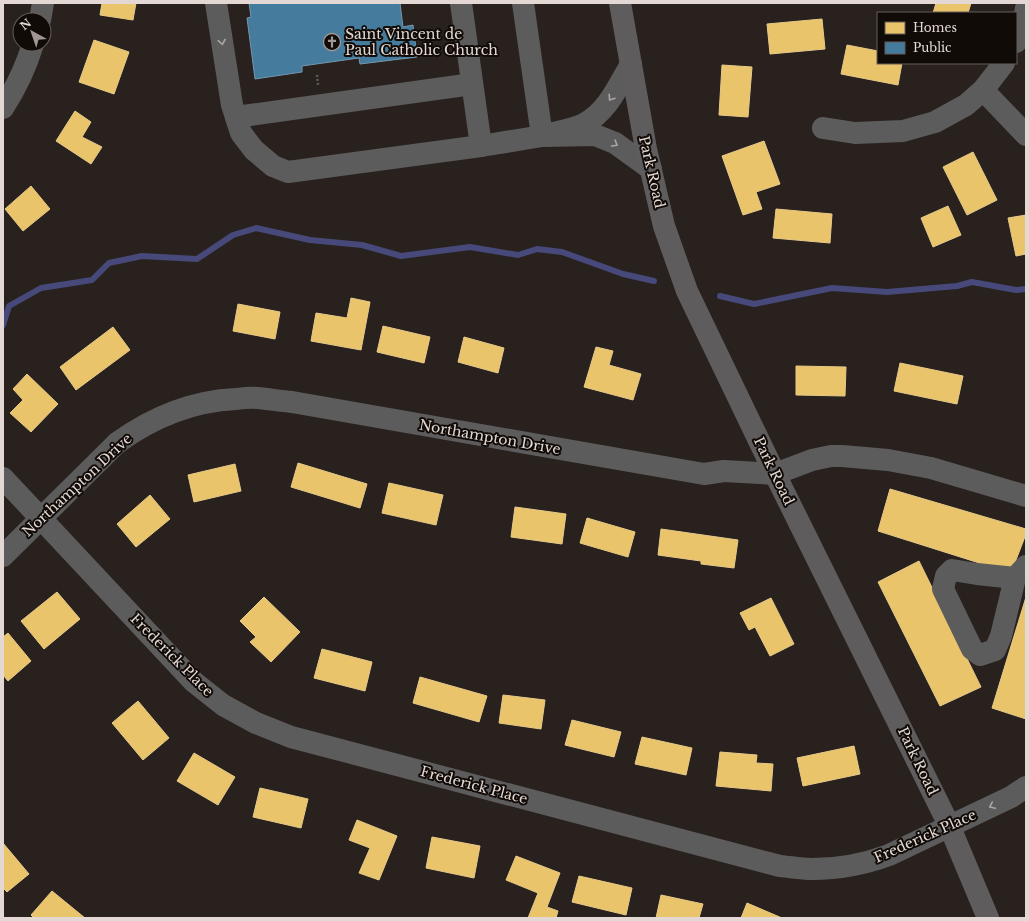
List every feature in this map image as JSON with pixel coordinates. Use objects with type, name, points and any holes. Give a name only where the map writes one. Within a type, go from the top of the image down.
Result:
[{"type":"main road","name":"Park Road","points":[[620,3],[651,169],[664,226],[690,296],[949,825],[988,918]]},
{"type":"street","points":[[216,3],[234,111],[241,133],[254,150],[273,166],[288,172],[481,146],[542,136],[583,124],[598,114],[611,99],[631,64]]},
{"type":"street","points":[[461,3],[481,146]]},
{"type":"street","points":[[523,3],[542,136]]},
{"type":"street","points":[[1017,39],[1026,8]]},
{"type":"street","points":[[3,108],[12,95],[30,52]]},
{"type":"street","points":[[823,128],[855,133],[903,131],[920,127],[934,122],[966,105],[983,90],[1003,64]]},
{"type":"street","points":[[234,111],[472,84]]},
{"type":"street","points":[[983,90],[1026,135]]},
{"type":"street","points":[[542,136],[595,135],[614,143],[651,169]]},
{"type":"street","name":"Northampton Drive","points":[[3,556],[117,443],[132,432],[172,412],[197,404],[221,400],[257,398],[292,402],[704,474],[724,471],[776,474],[812,460],[831,456],[880,459],[931,468],[1026,496]]},
{"type":"street","name":"Frederick Place","points":[[3,478],[194,682],[223,705],[256,724],[291,737],[780,866],[812,869],[837,867],[889,855],[949,825],[1011,797],[1026,787]]},
{"type":"building: Homes","points":[[102,3],[136,3],[133,20],[100,15]]},
{"type":"building: Homes","points":[[936,3],[971,3],[968,12],[933,12]]},
{"type":"building: Homes","points":[[822,19],[825,49],[770,54],[767,24]]},
{"type":"building: Homes","points":[[94,40],[129,52],[114,94],[79,82]]},
{"type":"building: Homes","points":[[847,45],[877,51],[877,64],[902,64],[898,85],[841,74]]},
{"type":"building: Homes","points":[[722,65],[752,67],[748,117],[719,115]]},
{"type":"building: Homes","points":[[75,111],[91,122],[82,137],[102,147],[91,164],[56,141]]},
{"type":"building: Homes","points":[[764,141],[780,184],[756,192],[762,209],[743,215],[722,156]]},
{"type":"building: Homes","points":[[973,152],[997,200],[967,215],[943,167]]},
{"type":"building: Homes","points":[[31,186],[50,209],[23,231],[5,209]]},
{"type":"building: Homes","points":[[948,206],[961,235],[933,247],[921,218]]},
{"type":"building: Homes","points":[[776,209],[832,214],[830,243],[773,238]]},
{"type":"building: Homes","points":[[1026,215],[1026,254],[1016,256],[1008,218]]},
{"type":"building: Homes","points":[[351,298],[370,302],[361,350],[311,341],[316,313],[347,318]]},
{"type":"building: Homes","points":[[238,304],[280,312],[275,339],[233,331]]},
{"type":"building: Homes","points":[[383,326],[430,337],[424,363],[377,352]]},
{"type":"building: Homes","points":[[113,327],[130,350],[76,390],[60,367]]},
{"type":"building: Homes","points":[[464,337],[504,348],[498,373],[458,362]]},
{"type":"building: Homes","points":[[596,347],[613,351],[609,365],[641,374],[633,400],[584,387]]},
{"type":"building: Homes","points":[[900,363],[963,376],[957,404],[894,391]]},
{"type":"building: Homes","points":[[796,366],[846,367],[845,396],[796,395]]},
{"type":"building: Homes","points":[[27,374],[58,404],[31,432],[10,413],[23,400],[13,389]]},
{"type":"building: Homes","points":[[298,463],[367,484],[360,508],[291,487]]},
{"type":"building: Homes","points":[[235,464],[241,491],[194,502],[188,475]]},
{"type":"building: Homes","points":[[389,483],[443,495],[436,525],[382,513]]},
{"type":"building: Homes","points":[[890,489],[1026,529],[1026,534],[1011,573],[878,531]]},
{"type":"building: Homes","points":[[150,495],[170,519],[136,547],[117,524]]},
{"type":"building: Homes","points":[[515,507],[566,514],[562,544],[511,537]]},
{"type":"building: Homes","points":[[587,518],[635,532],[628,557],[580,543]]},
{"type":"building: Homes","points":[[661,529],[738,540],[734,568],[701,564],[701,561],[658,555]]},
{"type":"building: Homes","points":[[919,561],[981,687],[940,706],[878,582]]},
{"type":"building: Homes","points":[[57,592],[80,619],[44,649],[21,621]]},
{"type":"building: Homes","points":[[264,597],[300,632],[271,662],[250,642],[256,637],[240,621]]},
{"type":"building: Homes","points":[[1026,597],[1026,719],[992,708]]},
{"type":"building: Homes","points":[[771,598],[794,644],[770,656],[755,627],[749,630],[740,613]]},
{"type":"building: Homes","points":[[8,633],[31,661],[8,681],[3,675],[3,637]]},
{"type":"building: Homes","points":[[322,649],[372,662],[365,691],[314,678]]},
{"type":"building: Homes","points":[[420,677],[487,696],[479,722],[413,703]]},
{"type":"building: Homes","points":[[503,695],[545,700],[541,729],[499,723]]},
{"type":"building: Homes","points":[[138,701],[169,738],[143,760],[112,723]]},
{"type":"building: Homes","points":[[572,720],[621,732],[614,757],[565,745]]},
{"type":"building: Homes","points":[[642,737],[692,748],[686,775],[635,764]]},
{"type":"building: Homes","points":[[854,746],[860,774],[803,786],[797,758]]},
{"type":"building: Homes","points":[[720,752],[757,755],[756,763],[773,764],[771,791],[716,786]]},
{"type":"building: Homes","points":[[194,753],[235,777],[218,805],[177,781]]},
{"type":"building: Homes","points":[[260,788],[308,799],[301,828],[253,817]]},
{"type":"building: Homes","points":[[357,820],[397,836],[379,880],[359,873],[370,848],[349,840]]},
{"type":"building: Homes","points":[[432,837],[480,846],[474,878],[426,868]]},
{"type":"building: Homes","points":[[3,843],[29,874],[7,892],[3,888]]},
{"type":"building: Homes","points":[[516,856],[560,873],[547,907],[558,911],[556,918],[528,918],[538,893],[506,880]]},
{"type":"building: Homes","points":[[579,876],[632,888],[626,915],[572,902]]},
{"type":"building: Homes","points":[[52,891],[85,918],[34,918],[31,915]]},
{"type":"building: Homes","points":[[661,895],[703,904],[699,918],[656,918]]},
{"type":"building: Homes","points":[[747,903],[782,918],[741,918]]},
{"type":"building: Public","name":"Saint Vincent de Paul Catholic Church","points":[[249,3],[400,3],[403,27],[413,25],[417,57],[360,64],[359,58],[302,66],[302,72],[255,79],[247,18],[251,17]]},
{"type":"waterway","points":[[3,325],[9,306],[41,288],[92,280],[109,263],[142,256],[197,259],[233,235],[256,228],[310,240],[362,245],[401,256],[470,247],[518,255],[537,249],[562,252],[623,274],[654,281]]},
{"type":"waterway","points":[[720,296],[754,304],[832,288],[887,292],[957,286],[972,282],[1016,290],[1026,289]]},
{"type":"place","name":"Saint Vincent de Paul Catholic Church","points":[[332,42]]}]
